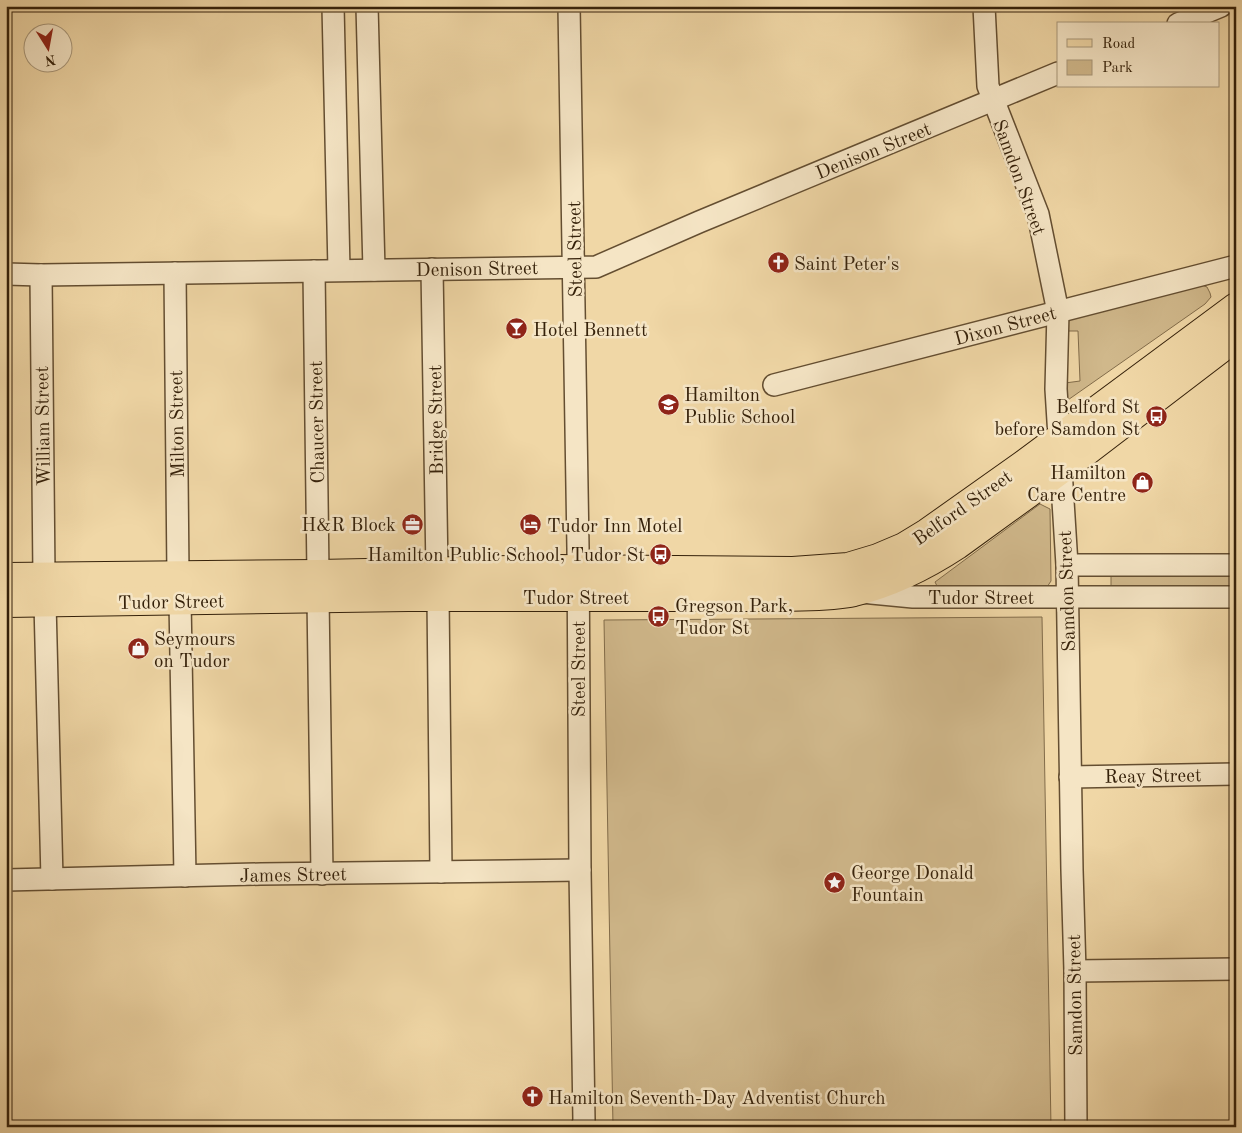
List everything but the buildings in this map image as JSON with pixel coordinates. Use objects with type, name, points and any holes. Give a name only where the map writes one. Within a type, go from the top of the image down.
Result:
[{"type":"main road","name":"Belford Street","points":[[904,547],[927,534],[952,516],[1236,306]]},
{"type":"main road","name":"Belford Street","points":[[854,592],[900,576],[939,557],[1062,470],[1236,338]]},
{"type":"main road","name":"Tudor Street","points":[[6,603],[45,590],[437,584],[578,569],[831,569],[865,563],[904,547]]},
{"type":"main road","name":"Tudor Street","points":[[6,577],[45,590]]},
{"type":"main road","name":"Tudor Street","points":[[437,584],[578,597],[784,597],[854,592]]},
{"type":"street","points":[[333,6],[339,270]]},
{"type":"street","points":[[367,6],[374,270]]},
{"type":"street","name":"Steel Street","points":[[569,6],[585,1125]]},
{"type":"street","name":"Samdon Street","points":[[984,6],[988,86],[992,101],[1035,207],[1058,312],[1056,388],[1067,565],[1076,1127]]},
{"type":"street","points":[[1183,22],[1221,6]]},
{"type":"street","name":"Denison Street","points":[[6,274],[596,267],[699,222],[1057,73]]},
{"type":"street","name":"Dixon Street","points":[[774,385],[1236,266]]},
{"type":"street","name":"Bridge Street","points":[[432,269],[440,872]]},
{"type":"street","name":"Chaucer Street","points":[[314,271],[322,874]]},
{"type":"street","name":"Milton Street","points":[[174,273],[185,876]]},
{"type":"street","name":"William Street","points":[[41,275],[45,590],[52,880]]},
{"type":"street","points":[[1067,565],[1236,565]]},
{"type":"street","name":"Tudor Street","points":[[854,592],[913,597],[1236,597]]},
{"type":"street","name":"Reay Street","points":[[1070,777],[1236,774]]},
{"type":"street","name":"James Street","points":[[6,880],[580,870]]},
{"type":"street","points":[[1075,971],[1236,969]]},
{"type":"green space","points":[[1202,285],[1207,287],[1211,297],[1205,304],[1065,402],[1065,383],[1080,381],[1078,331],[1063,331],[1065,323],[1072,316]]},
{"type":"green space","points":[[1040,504],[1050,509],[1051,581],[1047,587],[939,590],[935,582]]},
{"type":"green space","points":[[1236,574],[1236,588],[1111,588],[1111,575]]},
{"type":"green space","points":[[1042,617],[1051,1127],[613,1127],[604,620]]},
{"type":"place","name":"Saint Peter's","points":[[778,263]]},
{"type":"place","name":"Hotel Bennett","points":[[517,329]]},
{"type":"place","name":"Hamilton Public School","points":[[668,405]]},
{"type":"place","name":"Belford St before Samdon St","points":[[1156,417]]},
{"type":"place","name":"Hamilton Care Centre","points":[[1142,483]]},
{"type":"place","name":"H&R Block","points":[[412,524]]},
{"type":"place","name":"Tudor Inn Motel","points":[[531,525]]},
{"type":"place","name":"Hamilton Public School, Tudor St","points":[[661,554]]},
{"type":"place","name":"Gregson Park, Tudor St","points":[[659,616]]},
{"type":"place","name":"Seymours on Tudor","points":[[138,649]]},
{"type":"place","name":"George Donald Fountain","points":[[835,883]]},
{"type":"place","name":"Hamilton Seventh-Day Adventist Church","points":[[532,1097]]}]
